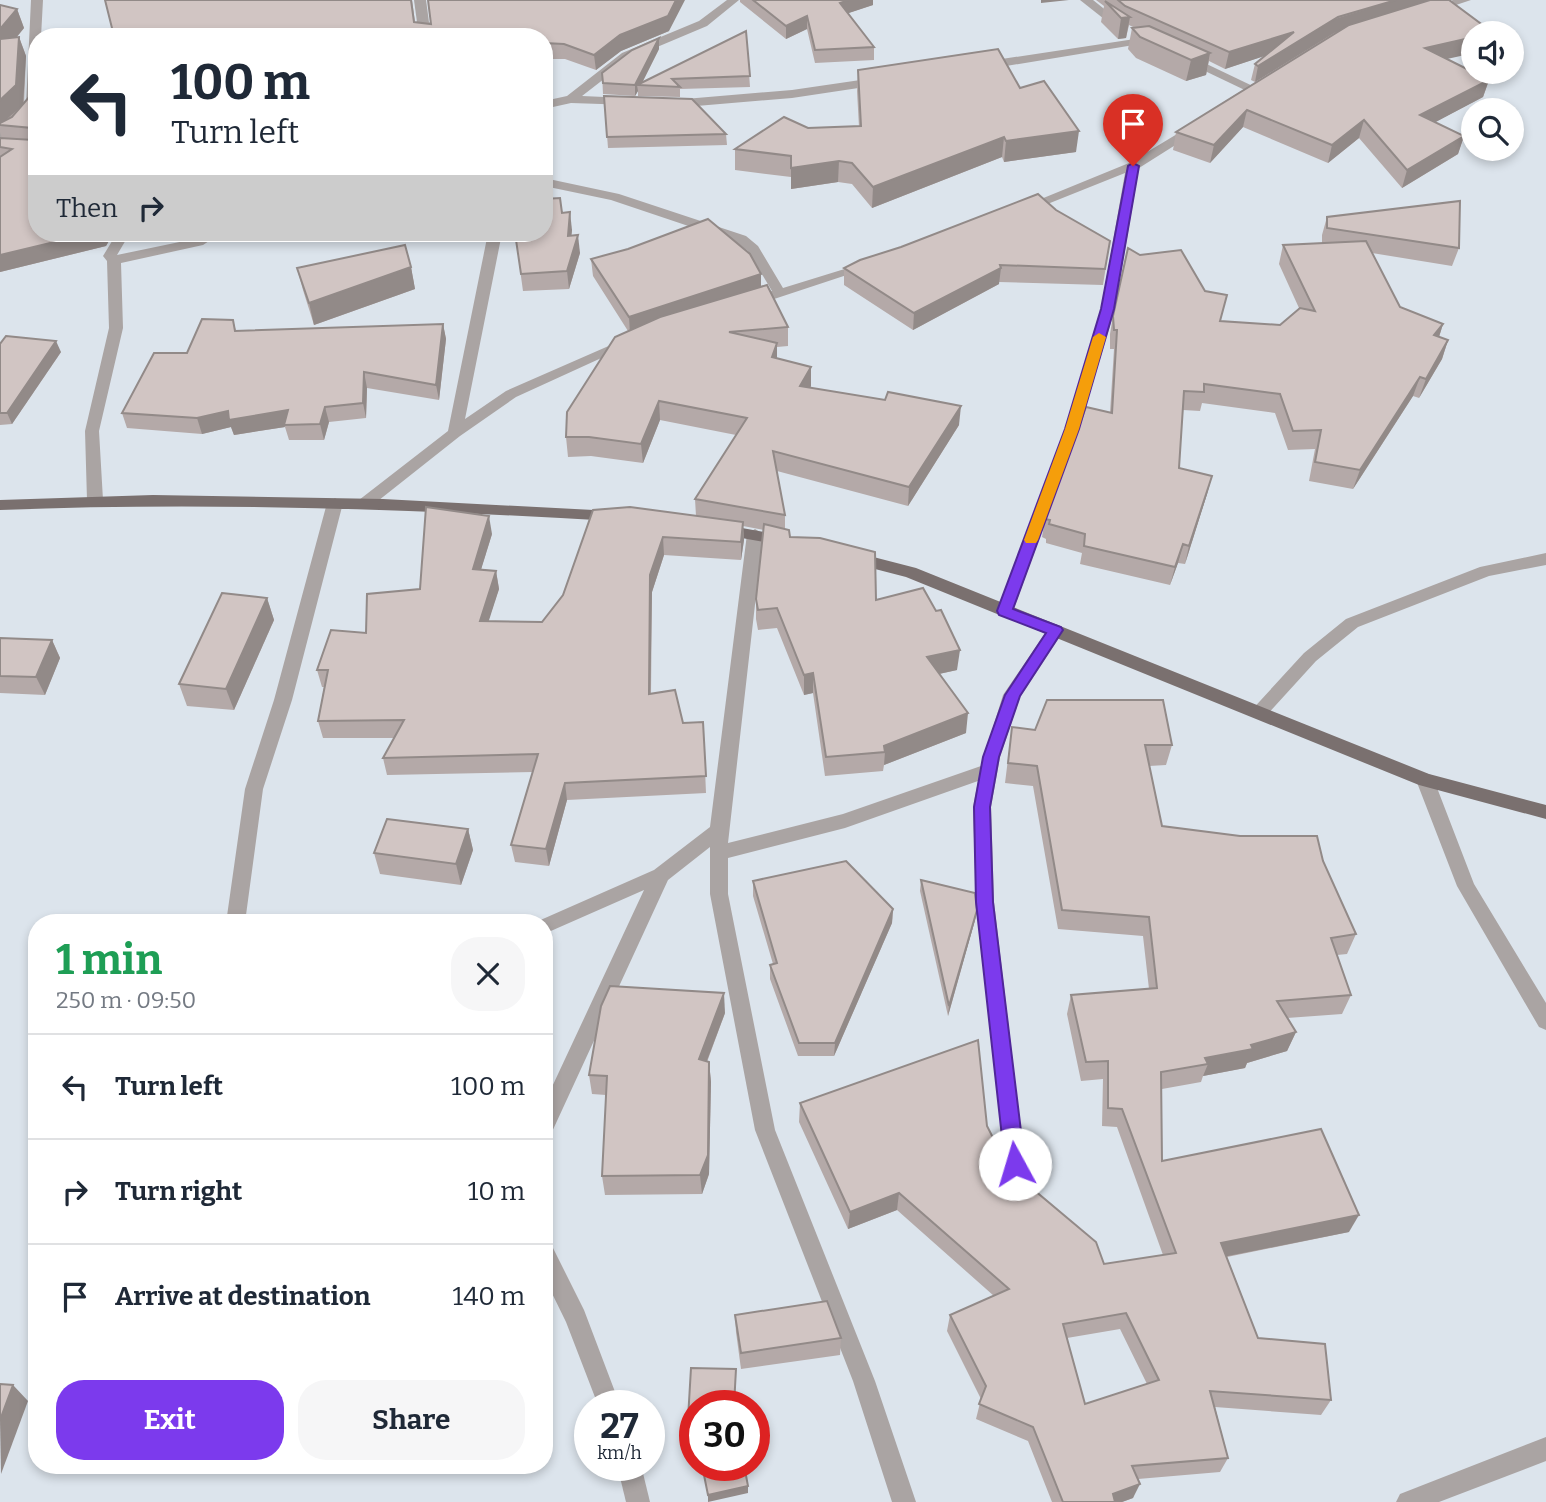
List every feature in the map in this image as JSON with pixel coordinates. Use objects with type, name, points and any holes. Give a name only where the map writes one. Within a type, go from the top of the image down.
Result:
[{"type":"main road","points":[[0,505],[95,500],[335,503],[448,506],[636,518]]},
{"type":"main road","points":[[702,527],[755,534],[807,547]]},
{"type":"main road","points":[[832,553],[910,572],[1425,780],[1546,811]]},
{"type":"street","points":[[36,28],[37,0]]},
{"type":"street","points":[[420,0],[424,28]]},
{"type":"street","points":[[571,99],[604,72],[645,46],[710,22],[733,0]]},
{"type":"street","points":[[1086,0],[1117,26],[1255,90]]},
{"type":"street","points":[[1414,15],[1465,0]]},
{"type":"street","points":[[970,68],[1160,46]]},
{"type":"street","points":[[653,103],[680,104],[779,95],[888,80]]},
{"type":"street","points":[[553,103],[571,99],[639,102]]},
{"type":"street","points":[[0,134],[18,123],[28,111]]},
{"type":"street","points":[[1008,215],[1133,166],[1200,125]]},
{"type":"street","points":[[1004,611],[1072,429],[1104,322],[1133,166]]},
{"type":"street","points":[[553,184],[614,197],[741,239],[753,249],[779,293]]},
{"type":"street","points":[[95,500],[92,432],[116,328],[114,260],[110,256],[117,242]]},
{"type":"street","points":[[114,260],[198,242]]},
{"type":"street","points":[[455,433],[493,242]]},
{"type":"street","points":[[730,308],[882,262]]},
{"type":"street","points":[[364,504],[455,433],[511,394],[643,336]]},
{"type":"street","points":[[236,914],[254,789],[284,699],[335,503]]},
{"type":"street","points":[[755,534],[719,830],[719,894],[765,1130],[864,1381],[904,1502]]},
{"type":"street","points":[[1258,713],[1310,657],[1352,623],[1486,571],[1546,559]]},
{"type":"street","points":[[1015,1164],[985,902],[982,807],[989,770],[1013,695],[1056,630]]},
{"type":"street","points":[[719,853],[845,821],[989,770]]},
{"type":"street","points":[[1425,780],[1466,886],[1546,1021]]},
{"type":"street","points":[[553,922],[661,875],[719,830]]},
{"type":"street","points":[[553,1108],[661,875]]},
{"type":"street","points":[[553,1271],[576,1318],[603,1390]]},
{"type":"street","points":[[1408,1502],[1546,1448]]},
{"type":"street","points":[[633,1481],[638,1502]]},
{"type":"building","points":[[105,0],[411,0],[414,22],[431,24],[428,0],[676,0],[668,16],[620,35],[594,55],[564,44],[553,43],[553,28],[112,28]]},
{"type":"building","points":[[753,0],[849,0],[840,3],[874,47],[815,50],[807,16],[786,26]]},
{"type":"building","points":[[1118,0],[1396,0],[1338,17],[1258,66],[1255,64],[1294,32],[1229,52],[1125,6]]},
{"type":"building","points":[[1430,0],[1449,0],[1477,21],[1461,21],[1461,40],[1425,48],[1461,66],[1461,84],[1481,84],[1420,115],[1461,135],[1461,138],[1407,170],[1364,120],[1332,145],[1247,110],[1214,145],[1176,132],[1349,25]]},
{"type":"building","points":[[1105,1],[1130,17],[1121,18]]},
{"type":"building","points":[[0,5],[17,9],[0,29]]},
{"type":"building","points":[[1149,26],[1210,53],[1191,60],[1140,37],[1132,28]]},
{"type":"building","points":[[746,31],[750,76],[672,79],[680,87],[637,85]]},
{"type":"building","points":[[19,37],[16,85],[0,100],[0,39]]},
{"type":"building","points":[[659,38],[635,85],[603,83],[602,73],[632,50]]},
{"type":"building","points":[[998,49],[1020,88],[1044,81],[1079,131],[1006,141],[1004,137],[873,187],[852,163],[839,161],[791,168],[791,156],[735,149],[784,117],[808,128],[861,126],[858,70]]},
{"type":"building","points":[[604,96],[692,99],[726,134],[607,137]]},
{"type":"building","points":[[28,98],[28,128],[0,125],[12,117]]},
{"type":"building","points":[[0,138],[28,140],[28,242],[54,242],[0,255],[0,157],[12,149],[0,147]]},
{"type":"building","points":[[1038,194],[1056,210],[1110,241],[1105,269],[1000,265],[1001,268],[914,313],[844,268],[860,260]]},
{"type":"building","points":[[553,198],[560,198],[562,213],[570,212],[568,236],[578,235],[567,271],[521,274],[516,242],[553,242]]},
{"type":"building","points":[[1460,201],[1459,248],[1327,228],[1327,217]]},
{"type":"building","points":[[708,219],[750,254],[761,274],[629,317],[591,259],[628,249]]},
{"type":"building","points":[[1366,241],[1400,307],[1443,324],[1434,335],[1448,340],[1426,379],[1420,377],[1360,470],[1315,462],[1321,430],[1293,431],[1280,394],[1204,384],[1204,392],[1184,391],[1179,468],[1212,476],[1189,546],[1183,544],[1175,567],[1084,546],[1085,534],[1049,524],[1050,520],[1045,519],[1086,407],[1112,413],[1117,330],[1114,330],[1113,316],[1128,248],[1140,255],[1181,250],[1205,291],[1227,295],[1220,321],[1280,325],[1300,308],[1315,311],[1283,245]]},
{"type":"building","points":[[405,245],[411,267],[309,303],[297,268]]},
{"type":"building","points":[[767,285],[788,327],[729,332],[777,343],[772,357],[811,367],[800,386],[885,400],[888,392],[961,406],[909,487],[773,451],[785,515],[695,499],[747,418],[659,401],[641,444],[589,437],[566,437],[567,412],[615,337],[660,317]]},
{"type":"building","points":[[202,319],[233,320],[235,331],[443,324],[436,385],[364,372],[363,403],[325,407],[320,424],[284,425],[288,410],[229,420],[228,411],[197,418],[122,413],[154,353],[187,353]]},
{"type":"building","points":[[6,336],[56,341],[7,413],[0,413],[0,344]]},
{"type":"building","points":[[426,507],[489,516],[473,569],[496,571],[480,621],[542,622],[563,595],[593,510],[630,507],[743,522],[741,542],[663,537],[650,575],[649,694],[675,690],[683,723],[703,722],[706,776],[565,783],[546,849],[511,845],[538,754],[383,758],[404,720],[318,721],[328,670],[317,670],[331,630],[366,633],[367,594],[420,589]]},
{"type":"building","points":[[764,524],[789,530],[790,537],[820,538],[875,552],[876,600],[923,588],[936,611],[941,610],[960,650],[927,657],[968,713],[884,746],[885,752],[826,757],[813,673],[804,675],[777,608],[758,610],[756,599]]},
{"type":"building","points":[[222,593],[267,598],[226,689],[179,684]]},
{"type":"building","points":[[0,638],[52,640],[36,677],[0,676]]},
{"type":"building","points":[[1047,700],[1163,700],[1172,745],[1145,745],[1162,826],[1240,836],[1317,836],[1323,861],[1356,934],[1331,938],[1351,995],[1277,1001],[1296,1032],[1251,1045],[1253,1049],[1205,1058],[1208,1064],[1161,1072],[1162,1161],[1321,1129],[1359,1215],[1221,1243],[1258,1338],[1325,1344],[1331,1400],[1210,1391],[1228,1458],[1132,1466],[1140,1484],[1113,1494],[1115,1502],[1063,1502],[1033,1427],[979,1404],[986,1386],[950,1315],[1009,1289],[899,1193],[850,1212],[800,1103],[978,1040],[987,1126],[1009,1169],[1096,1242],[1104,1264],[1176,1253],[1122,1109],[1108,1108],[1108,1061],[1086,1062],[1071,995],[1157,988],[1149,917],[1062,910],[1037,766],[1008,763],[1012,727],[1035,730]],"holes":[[[1126,1313],[1159,1380],[1085,1404],[1063,1324]]]},
{"type":"building","points":[[387,819],[468,829],[456,864],[374,853]]},
{"type":"building","points":[[846,861],[893,909],[835,1043],[799,1043],[770,965],[777,963],[753,881]]},
{"type":"building","points":[[921,880],[975,893],[977,910],[949,1006]]},
{"type":"building","points":[[610,986],[724,993],[699,1059],[709,1062],[708,1155],[700,1175],[602,1176],[607,1076],[589,1075],[601,1006]]},
{"type":"building","points":[[827,1301],[841,1338],[741,1353],[735,1315]]},
{"type":"building","points":[[691,1368],[736,1369],[735,1390],[690,1390]]},
{"type":"building","points":[[0,1384],[13,1385],[0,1420]]},
{"type":"building","points":[[705,1481],[747,1481],[748,1486],[708,1495]]},
{"type":"slow traffic","points":[[1031,540],[1072,429],[1099,337]]},
{"type":"route","points":[[1015,1164],[985,902],[982,807],[991,757],[1013,695],[1056,630],[1004,611],[1072,429],[1108,309],[1133,166]]}]
